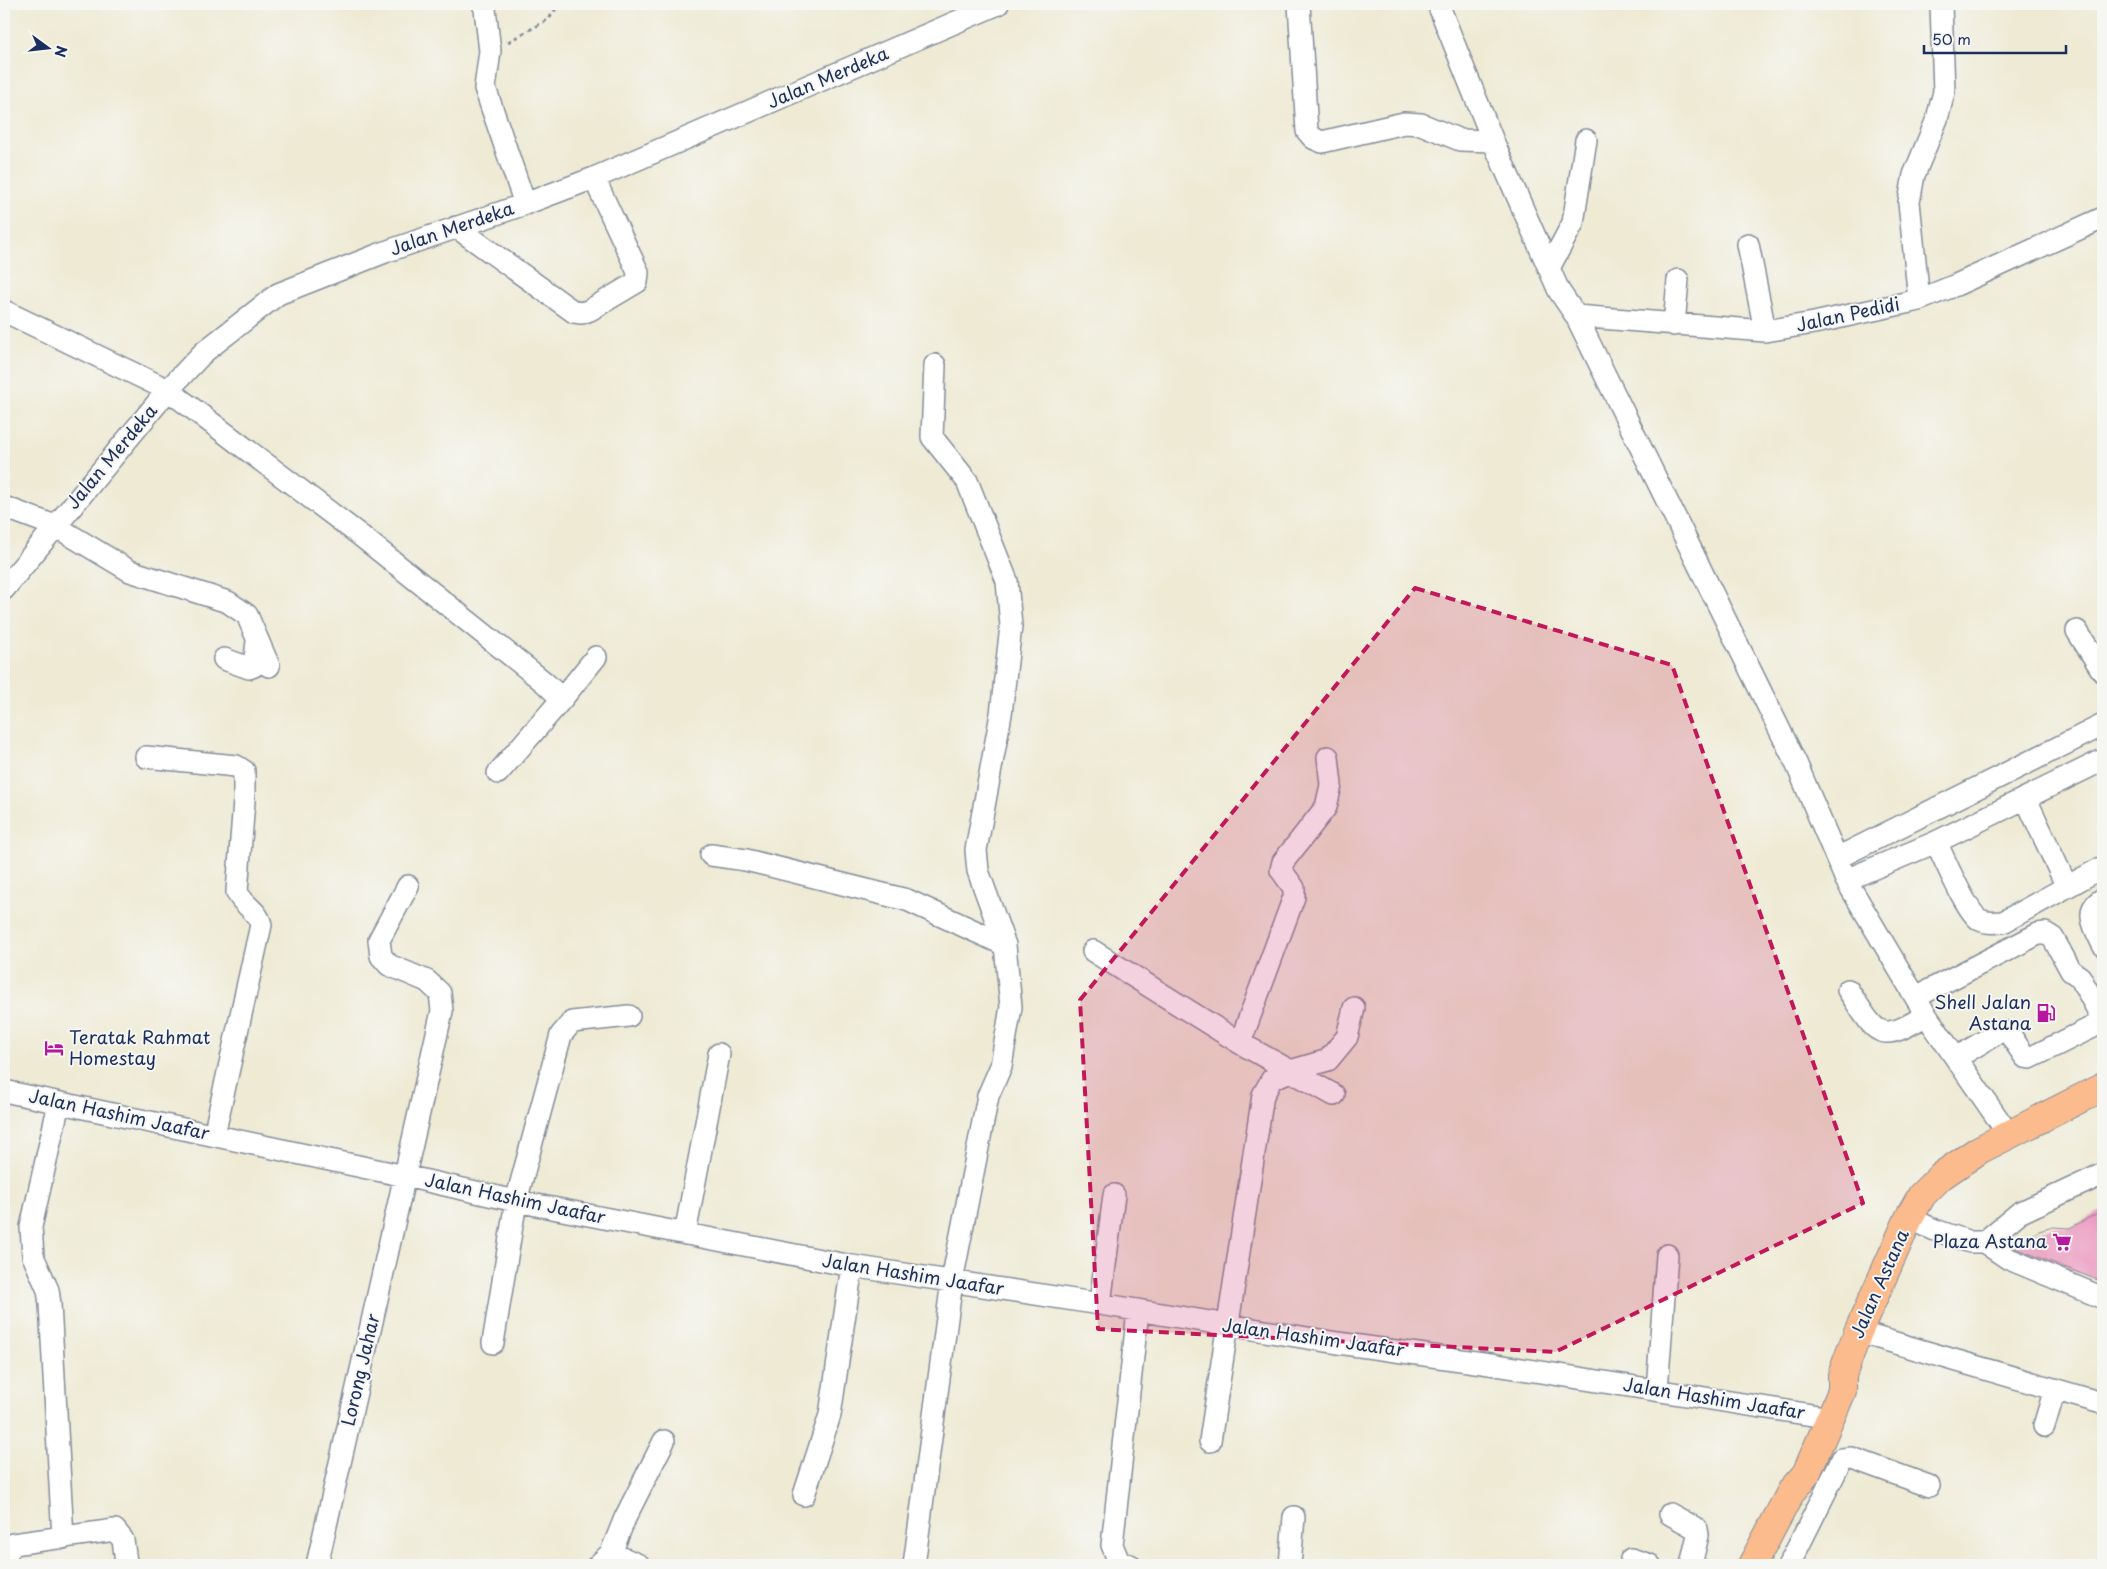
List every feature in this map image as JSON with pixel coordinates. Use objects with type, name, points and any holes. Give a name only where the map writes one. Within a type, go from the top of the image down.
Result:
[{"type":"main road","name":"Jalan Astana","points":[[1752,1565],[1792,1490],[1796,1468],[1824,1418],[1842,1391],[1842,1375],[1858,1332],[1909,1218],[1922,1195],[1941,1176],[1979,1150],[2103,1087]]},
{"type":"street","points":[[483,4],[490,52],[484,88],[525,204]]},
{"type":"street","name":"Jalan Merdeka","points":[[4,589],[168,390],[204,352],[278,294],[456,227],[594,178],[967,11],[998,4]]},
{"type":"street","points":[[1299,4],[1308,131],[1313,138],[1322,142],[1404,122],[1422,124],[1460,140],[1493,141]]},
{"type":"street","points":[[1438,4],[1493,141],[1559,291],[1576,316],[1796,763],[1846,880],[1921,1006],[2009,1135]]},
{"type":"street","points":[[1919,300],[1909,202],[1914,175],[1937,119],[1944,92],[1941,4]]},
{"type":"street","points":[[1549,268],[1572,223],[1586,140]]},
{"type":"street","points":[[456,227],[574,312],[590,310],[637,282],[638,272],[594,178]]},
{"type":"street","name":"Jalan Pedidi","points":[[1576,316],[1765,331],[1919,300],[2103,218]]},
{"type":"street","points":[[1748,244],[1765,331]]},
{"type":"street","points":[[1674,325],[1678,280]]},
{"type":"street","points":[[4,311],[168,390],[361,536],[562,698]]},
{"type":"street","points":[[914,1565],[952,1281],[988,1096],[1001,1066],[1011,1007],[1005,945],[978,871],[976,850],[1002,704],[1011,626],[1006,581],[967,482],[932,437],[935,365]]},
{"type":"street","points":[[4,508],[55,526],[130,570],[228,602],[247,615],[269,666]]},
{"type":"street","points":[[2077,631],[2103,672]]},
{"type":"street","points":[[224,659],[249,668],[254,666],[258,641]]},
{"type":"street","points":[[498,774],[596,657]]},
{"type":"street","points":[[1837,858],[2103,725]]},
{"type":"street","points":[[146,757],[236,766],[244,772],[244,801],[237,892],[241,901],[259,916],[261,925],[214,1135]]},
{"type":"street","points":[[1240,1043],[1294,897],[1294,888],[1281,870],[1283,862],[1326,807],[1332,785],[1328,757]]},
{"type":"street","points":[[1846,880],[1936,842],[2103,760]]},
{"type":"street","points":[[2026,799],[2067,887]]},
{"type":"street","points":[[1936,842],[1970,909],[1978,919],[1987,923],[2003,922],[2103,867]]},
{"type":"street","points":[[711,855],[746,860],[907,900],[1005,945]]},
{"type":"street","name":"Lorong Jahar","points":[[318,1565],[442,1011],[440,993],[427,981],[390,965],[381,956],[379,940],[408,886]]},
{"type":"street","points":[[2103,899],[2098,902],[2092,911],[2092,921],[2103,945]]},
{"type":"street","points":[[1848,990],[1871,1023],[1879,1030],[1888,1033],[1906,1028],[1921,1006],[2038,934],[2045,933],[2053,938],[2071,971],[2080,977],[2103,1021],[2030,1058],[2025,1057],[2009,1034],[2001,1031],[1956,1058]]},
{"type":"street","points":[[1093,951],[1240,1043],[1334,1095]]},
{"type":"street","points":[[1210,1441],[1264,1095],[1272,1079],[1290,1071],[1328,1060],[1347,1037],[1354,1008]]},
{"type":"street","points":[[493,1343],[516,1201],[561,1035],[572,1022],[629,1016]]},
{"type":"street","points":[[685,1234],[720,1054]]},
{"type":"street","name":"Jalan Hashim Jaafar","points":[[4,1091],[516,1201],[852,1266],[1100,1304],[1227,1326],[1657,1390],[1824,1418]]},
{"type":"street","points":[[59,1103],[31,1227],[33,1256],[48,1290],[50,1304],[63,1538]]},
{"type":"street","points":[[1984,1242],[2019,1213],[2103,1174]]},
{"type":"street","points":[[1100,1304],[1114,1195]]},
{"type":"street","points":[[1909,1218],[1935,1230],[1970,1242],[1984,1242],[2009,1259],[2103,1298]]},
{"type":"street","points":[[1657,1390],[1668,1255]]},
{"type":"street","points":[[804,1495],[830,1415],[852,1266]]},
{"type":"street","points":[[1130,1565],[1119,1562],[1112,1546],[1138,1311]]},
{"type":"street","points":[[1858,1332],[2098,1402]]},
{"type":"street","points":[[2044,1426],[2055,1390]]},
{"type":"street","points":[[639,1565],[605,1559],[664,1441]]},
{"type":"street","points":[[1789,1565],[1842,1459],[1852,1458],[1929,1486]]},
{"type":"street","points":[[1670,1514],[1697,1528],[1697,1544],[1691,1565]]},
{"type":"street","points":[[1290,1565],[1294,1516]]},
{"type":"street","points":[[6,1565],[7,1552],[12,1544],[115,1530],[123,1540],[126,1562]]},
{"type":"path","points":[[490,52],[549,19],[559,4]]},
{"type":"highlighted area","points":[[1415,588],[1672,665],[1863,1203],[1555,1352],[1098,1329],[1080,1000]]},
{"type":"building","name":"Plaza Astana","points":[[2103,1210],[2103,1282],[2015,1248],[2024,1239],[2039,1231],[2053,1227],[2070,1228]]},
{"type":"place","name":"Shell Jalan Astana","points":[[2046,1013]]},
{"type":"place","name":"Teratak Rahmat Homestay","points":[[54,1048]]},
{"type":"place","name":"Plaza Astana","points":[[2062,1242]]}]
